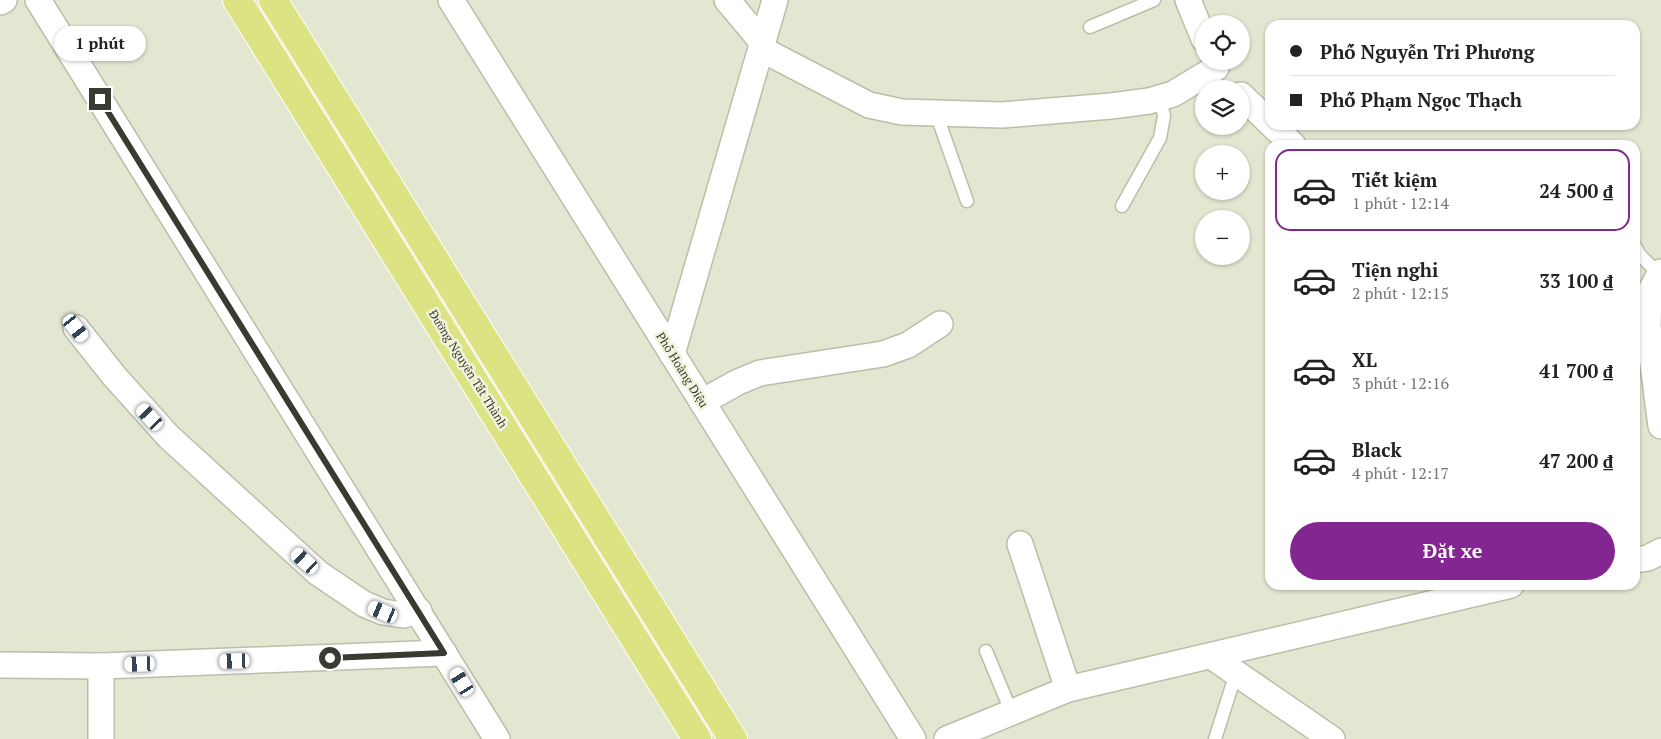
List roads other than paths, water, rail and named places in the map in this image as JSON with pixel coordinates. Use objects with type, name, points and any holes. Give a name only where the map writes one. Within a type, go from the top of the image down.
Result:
[{"type":"highway","name":"Đường Nguyễn Tất Thành","points":[[237,0],[698,739]]},
{"type":"highway","points":[[273,0],[733,739]]},
{"type":"street","points":[[0,2],[4,0]]},
{"type":"street","points":[[38,0],[497,739]]},
{"type":"street","name":"Phố Hoàng Diệu","points":[[451,0],[913,739]]},
{"type":"street","points":[[727,0],[762,46],[869,104],[902,112],[1002,115],[1111,106],[1160,98],[1172,94],[1206,70]]},
{"type":"street","points":[[672,354],[775,0]]},
{"type":"street","points":[[1188,0],[1195,17]]},
{"type":"street","points":[[1220,70],[1228,80]]},
{"type":"street","points":[[1250,104],[1265,118]]},
{"type":"street","points":[[1277,130],[1288,140]]},
{"type":"street","points":[[1660,273],[1649,294],[1648,326],[1661,426]]},
{"type":"street","points":[[702,402],[738,382],[760,373],[858,358],[900,348],[908,345],[940,324]]},
{"type":"street","points":[[76,328],[115,377],[170,437],[318,573],[364,604],[383,612],[403,615],[419,611]]},
{"type":"street","points":[[1020,544],[1068,688]]},
{"type":"street","points":[[1640,559],[1648,558],[1661,551]]},
{"type":"street","points":[[947,739],[1068,688],[1211,656],[1476,590]]},
{"type":"street","points":[[0,665],[101,666],[444,653]]},
{"type":"street","points":[[1211,656],[1332,739]]},
{"type":"street","points":[[101,666],[101,739]]},
{"type":"lane","points":[[1090,27],[1154,0]]},
{"type":"lane","points":[[1122,206],[1160,138],[1164,116],[1160,98]]},
{"type":"lane","points":[[936,113],[967,201]]},
{"type":"lane","points":[[1640,255],[1660,273]]},
{"type":"lane","points":[[986,651],[1011,711]]},
{"type":"lane","points":[[1215,739],[1236,673]]}]
